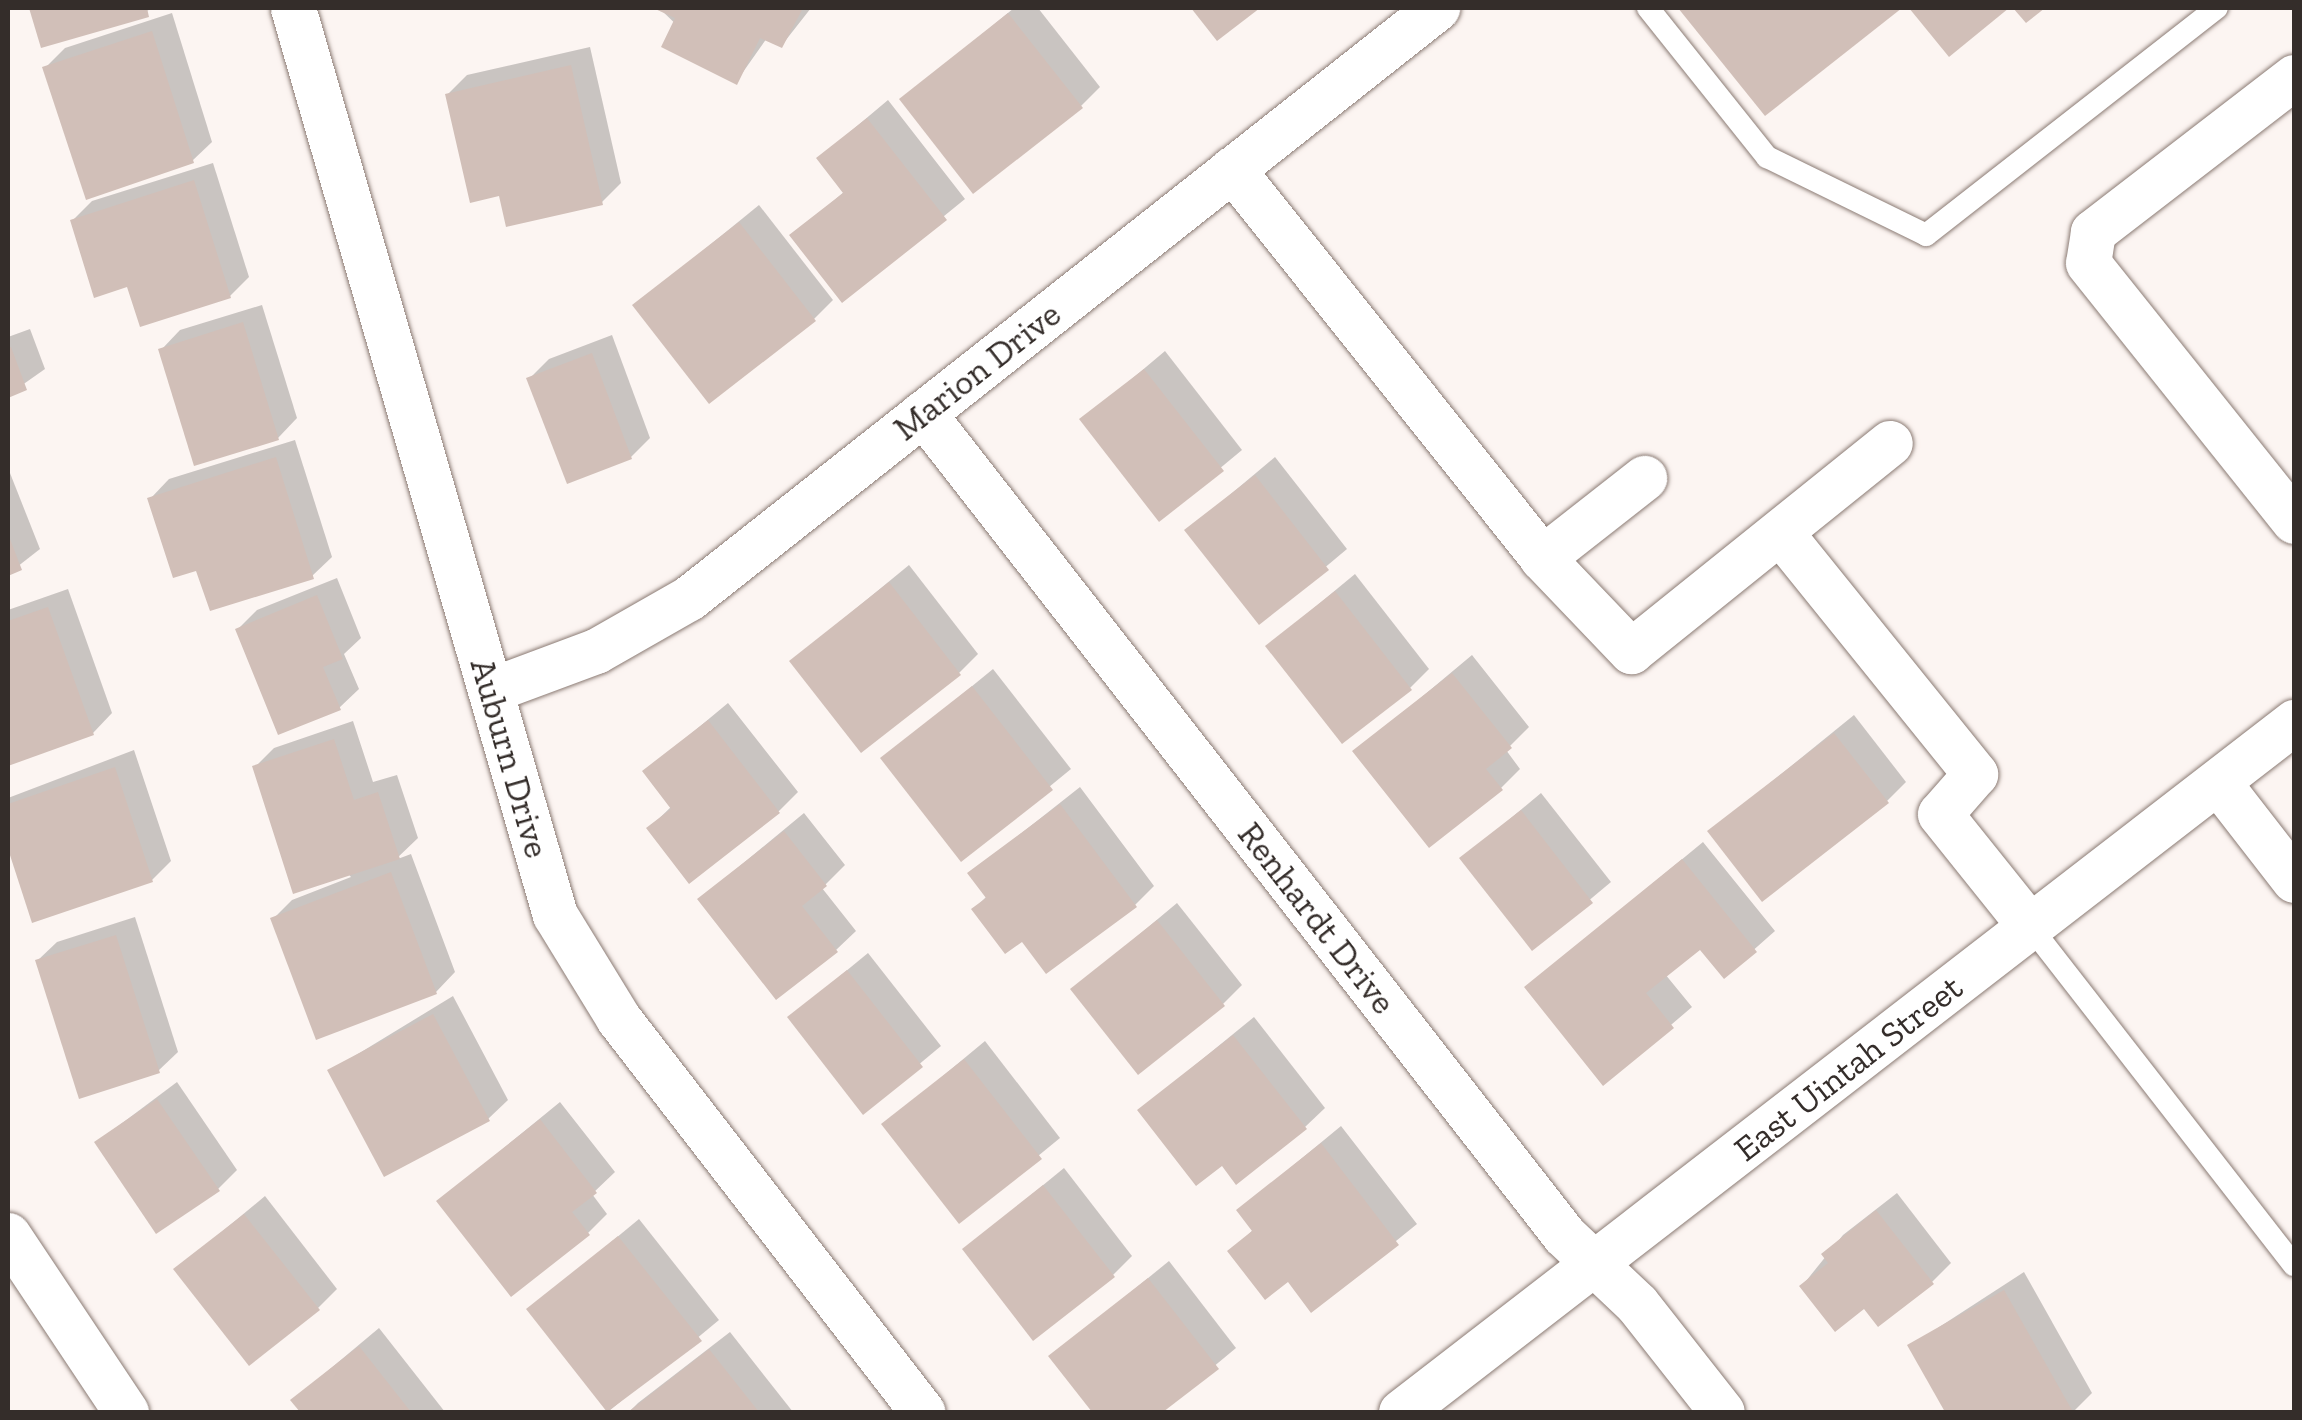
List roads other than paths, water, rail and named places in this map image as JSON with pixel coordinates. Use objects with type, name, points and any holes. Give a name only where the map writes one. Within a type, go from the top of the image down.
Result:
[{"type":"street","name":"Auburn Drive","points":[[293,8],[555,915],[581,968],[922,1412]]},
{"type":"street","name":"Marion Drive","points":[[491,690],[596,651],[689,598],[1437,8]]},
{"type":"street","points":[[2294,77],[2093,232],[2088,262],[2294,521]]},
{"type":"street","points":[[1232,170],[1542,558],[1631,651],[1890,443]]},
{"type":"street","name":"Renhardt Drive","points":[[923,413],[1564,1236],[1597,1265],[1722,1412]]},
{"type":"street","points":[[1542,558],[1644,478]]},
{"type":"street","points":[[1780,532],[1974,774],[1940,814],[2029,925]]},
{"type":"street","name":"East Uintah Street","points":[[1401,1412],[1597,1265],[2294,722]]},
{"type":"street","points":[[2218,782],[2294,880]]},
{"type":"street","points":[[8,1235],[126,1412]]},
{"type":"lane","points":[[1648,8],[1767,157],[1926,235],[2217,8]]},
{"type":"lane","points":[[2029,925],[2294,1265]]}]
